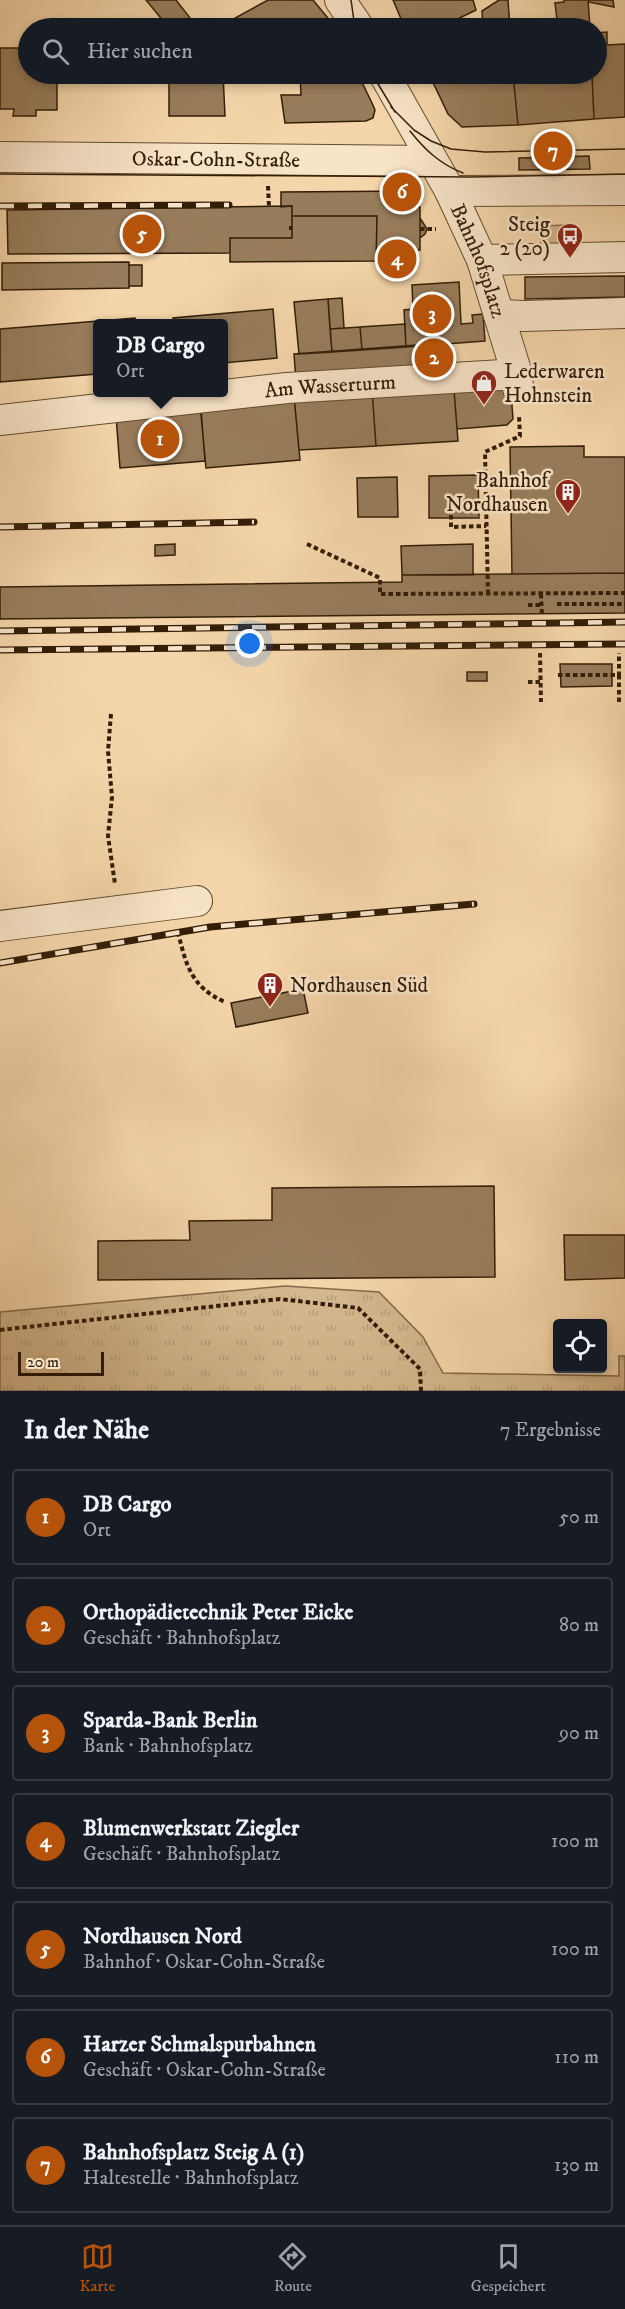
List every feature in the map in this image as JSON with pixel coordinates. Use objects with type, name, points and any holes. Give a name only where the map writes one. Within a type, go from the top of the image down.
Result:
[{"type":"street","name":"Bahnhofsplatz","points":[[390,84],[450,191],[482,260],[499,315],[625,313]]},
{"type":"street","name":"Oskar-Cohn-Straße","points":[[0,157],[432,161]]},
{"type":"street","name":"Bahnhofsplatz","points":[[450,191],[625,190]]},
{"type":"street","points":[[482,260],[625,257]]},
{"type":"street","points":[[499,315],[518,381]]},
{"type":"street","name":"Am Wasserturm","points":[[228,395],[287,388],[518,381]]},
{"type":"street","name":"Am Wasserturm","points":[[0,420],[206,397]]},
{"type":"street","points":[[0,926],[197,901]]},
{"type":"path","points":[[420,229],[426,229]]},
{"type":"path","points":[[488,594],[485,452],[520,436],[518,381]]},
{"type":"path","points":[[451,500],[451,527],[486,526]]},
{"type":"path","points":[[307,544],[380,578],[380,594],[625,593]]},
{"type":"path","points":[[541,594],[542,616]]},
{"type":"path","points":[[557,604],[625,604]]},
{"type":"path","points":[[528,605],[541,605]]},
{"type":"path","points":[[540,653],[541,702]]},
{"type":"path","points":[[619,653],[619,702]]},
{"type":"path","points":[[558,675],[619,675]]},
{"type":"path","points":[[528,682],[541,682]]},
{"type":"path","points":[[111,714],[108,750],[112,797],[108,836],[117,912]]},
{"type":"path","points":[[186,965],[193,978],[214,997],[225,1002]]},
{"type":"path","points":[[0,1330],[280,1299],[358,1308],[420,1368],[421,1391]]},
{"type":"green space","points":[[569,225],[569,248],[541,249],[541,226]]},
{"type":"green space","points":[[285,1286],[379,1292],[423,1337],[443,1373],[619,1376],[619,1356],[625,1356],[625,1391],[0,1391],[0,1312]]},
{"type":"building","points":[[146,0],[176,0],[190,18],[161,18]]},
{"type":"building","points":[[268,0],[313,0],[328,18],[235,18]]},
{"type":"building","points":[[393,0],[473,0],[476,10],[460,18],[401,18]]},
{"type":"building","points":[[499,0],[508,0],[509,18],[482,18],[482,11]]},
{"type":"building","points":[[564,0],[588,0],[589,18],[557,18],[555,3],[564,2]]},
{"type":"building","points":[[588,0],[613,0],[614,7],[588,2]]},
{"type":"building","points":[[625,44],[625,117],[594,119],[592,84],[607,84],[607,45]]},
{"type":"building","points":[[0,48],[18,48],[18,84],[57,84],[57,110],[36,110],[36,116],[13,116],[14,109],[0,109]]},
{"type":"building","points":[[169,84],[223,84],[225,116],[169,116]]},
{"type":"building","points":[[300,84],[363,84],[375,110],[373,118],[366,121],[285,123],[281,95],[301,95]]},
{"type":"building","points":[[434,84],[514,84],[518,125],[462,127],[448,114]]},
{"type":"building","points":[[514,84],[592,84],[594,119],[518,125]]},
{"type":"building","points":[[589,156],[590,169],[519,170],[519,158]]},
{"type":"building","points":[[415,191],[415,207],[420,207],[420,250],[414,250],[414,261],[376,261],[377,216],[292,216],[292,206],[281,207],[281,192]]},
{"type":"building","points":[[292,206],[292,238],[230,238],[230,253],[8,254],[7,210]]},
{"type":"building","points":[[292,216],[377,216],[376,261],[230,262],[230,238],[292,238]]},
{"type":"building","points":[[420,218],[427,229],[420,238]]},
{"type":"building","points":[[129,262],[129,288],[2,290],[2,263]]},
{"type":"building","points":[[129,265],[142,265],[142,286],[129,286]]},
{"type":"building","points":[[625,276],[625,297],[525,299],[525,277]]},
{"type":"building","points":[[459,282],[461,324],[473,323],[472,315],[483,314],[485,341],[406,347],[404,310],[413,309],[412,285]]},
{"type":"building","points":[[342,298],[344,328],[330,329],[328,299]]},
{"type":"building","points":[[328,299],[332,352],[299,354],[294,302]]},
{"type":"building","points":[[273,309],[277,358],[228,363],[228,319],[173,318]]},
{"type":"building","points":[[93,321],[93,374],[0,382],[0,329]]},
{"type":"building","points":[[405,324],[406,347],[362,350],[360,327]]},
{"type":"building","points":[[360,327],[362,350],[332,352],[330,329]]},
{"type":"building","points":[[449,344],[451,370],[419,373],[417,345]]},
{"type":"building","points":[[417,345],[419,373],[296,381],[294,354]]},
{"type":"building","name":"Lederwaren Hohnstein","points":[[504,387],[511,392],[513,419],[507,425],[457,429],[454,390]]},
{"type":"building","points":[[372,390],[376,446],[299,450],[294,396]]},
{"type":"building","points":[[372,390],[454,390],[458,441],[376,446]]},
{"type":"building","points":[[294,396],[300,460],[206,468],[200,404]]},
{"type":"building","points":[[201,409],[205,461],[120,468],[116,416]]},
{"type":"building","name":"Bahnhof Nordhausen","points":[[584,446],[584,457],[625,457],[625,573],[512,574],[510,447]]},
{"type":"building","points":[[478,475],[479,518],[429,518],[429,476]]},
{"type":"building","points":[[397,477],[398,517],[358,517],[357,478]]},
{"type":"building","points":[[175,544],[175,555],[155,556],[155,545]]},
{"type":"building","points":[[473,544],[473,575],[402,575],[401,546]]},
{"type":"building","points":[[625,573],[625,613],[0,619],[0,587],[402,582],[402,575]]},
{"type":"building","points":[[560,664],[612,664],[612,686],[561,687]]},
{"type":"building","points":[[467,672],[487,672],[487,681],[467,681]]},
{"type":"building","name":"Nordhausen Süd","points":[[303,989],[308,1013],[236,1027],[231,1003]]},
{"type":"building","points":[[494,1186],[495,1277],[98,1280],[98,1241],[190,1240],[189,1221],[272,1220],[272,1188]]},
{"type":"building","points":[[564,1235],[625,1235],[625,1278],[565,1280]]},
{"type":"tram line","points":[[351,0],[354,18]]},
{"type":"tram line","points":[[378,84],[395,112]]},
{"type":"tram line","points":[[391,107],[414,130],[431,141],[451,149],[485,152],[625,149]]},
{"type":"tram line","points":[[410,131],[434,156],[463,173]]},
{"type":"tram line","points":[[0,174],[471,177],[625,174]]},
{"type":"railway","points":[[0,206],[229,205]]},
{"type":"railway","points":[[0,527],[254,522]]},
{"type":"railway","points":[[0,631],[625,622]]},
{"type":"railway","points":[[0,650],[625,644]]},
{"type":"railway","points":[[0,963],[210,927],[474,904]]},
{"type":"place","name":"Bahnhofsplatz Steig A (1)","points":[[553,151]]},
{"type":"place","name":"Harzer Schmalspurbahnen","points":[[402,192]]},
{"type":"place","name":"Nordhausen Nord","points":[[142,234]]},
{"type":"place","name":"Blumenwerkstatt Ziegler","points":[[397,259]]},
{"type":"place","name":"Steig 2 (20)","points":[[570,259]]},
{"type":"place","name":"Sparda-Bank Berlin","points":[[432,314]]},
{"type":"place","name":"Orthopädietechnik Peter Eicke","points":[[434,358]]},
{"type":"place","name":"Lederwaren Hohnstein","points":[[484,406]]},
{"type":"place","name":"DB Cargo","points":[[160,439]]},
{"type":"place","name":"Bahnhof Nordhausen","points":[[568,515]]},
{"type":"place","name":"Nordhausen Süd","points":[[270,1008]]}]
